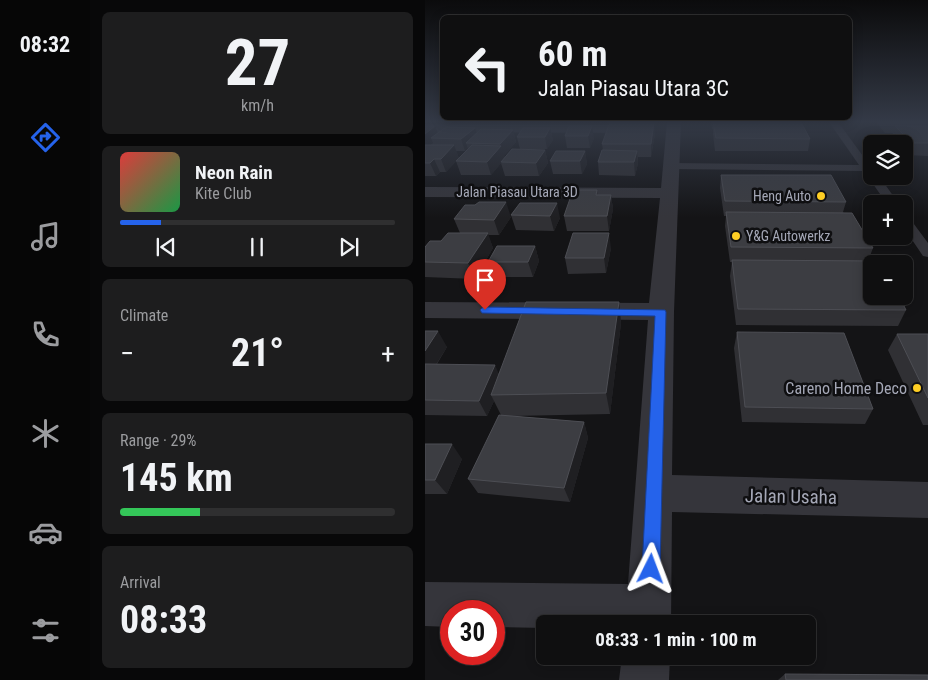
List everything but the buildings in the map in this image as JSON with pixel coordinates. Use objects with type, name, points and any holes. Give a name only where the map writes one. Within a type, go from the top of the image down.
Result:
[{"type":"street","points":[[425,604],[648,615],[655,493],[661,312],[672,154]]},
{"type":"street","name":"Jalan Piasau Utara 3D","points":[[425,192],[670,179]]},
{"type":"street","points":[[425,310],[661,312]]},
{"type":"street","name":"Jalan Usaha","points":[[655,493],[928,500]]},
{"type":"street","points":[[644,680],[645,665]]},
{"type":"lane","points":[[670,179],[863,172]]},
{"type":"lane","points":[[913,232],[928,253]]},
{"type":"place","name":"Heng Auto","points":[[821,196]]},
{"type":"place","name":"Y&G Autowerkz","points":[[736,236]]},
{"type":"place","name":"Careno Home Deco","points":[[917,388]]},
{"type":"route","points":[[485,310],[661,312],[651,569]]}]
